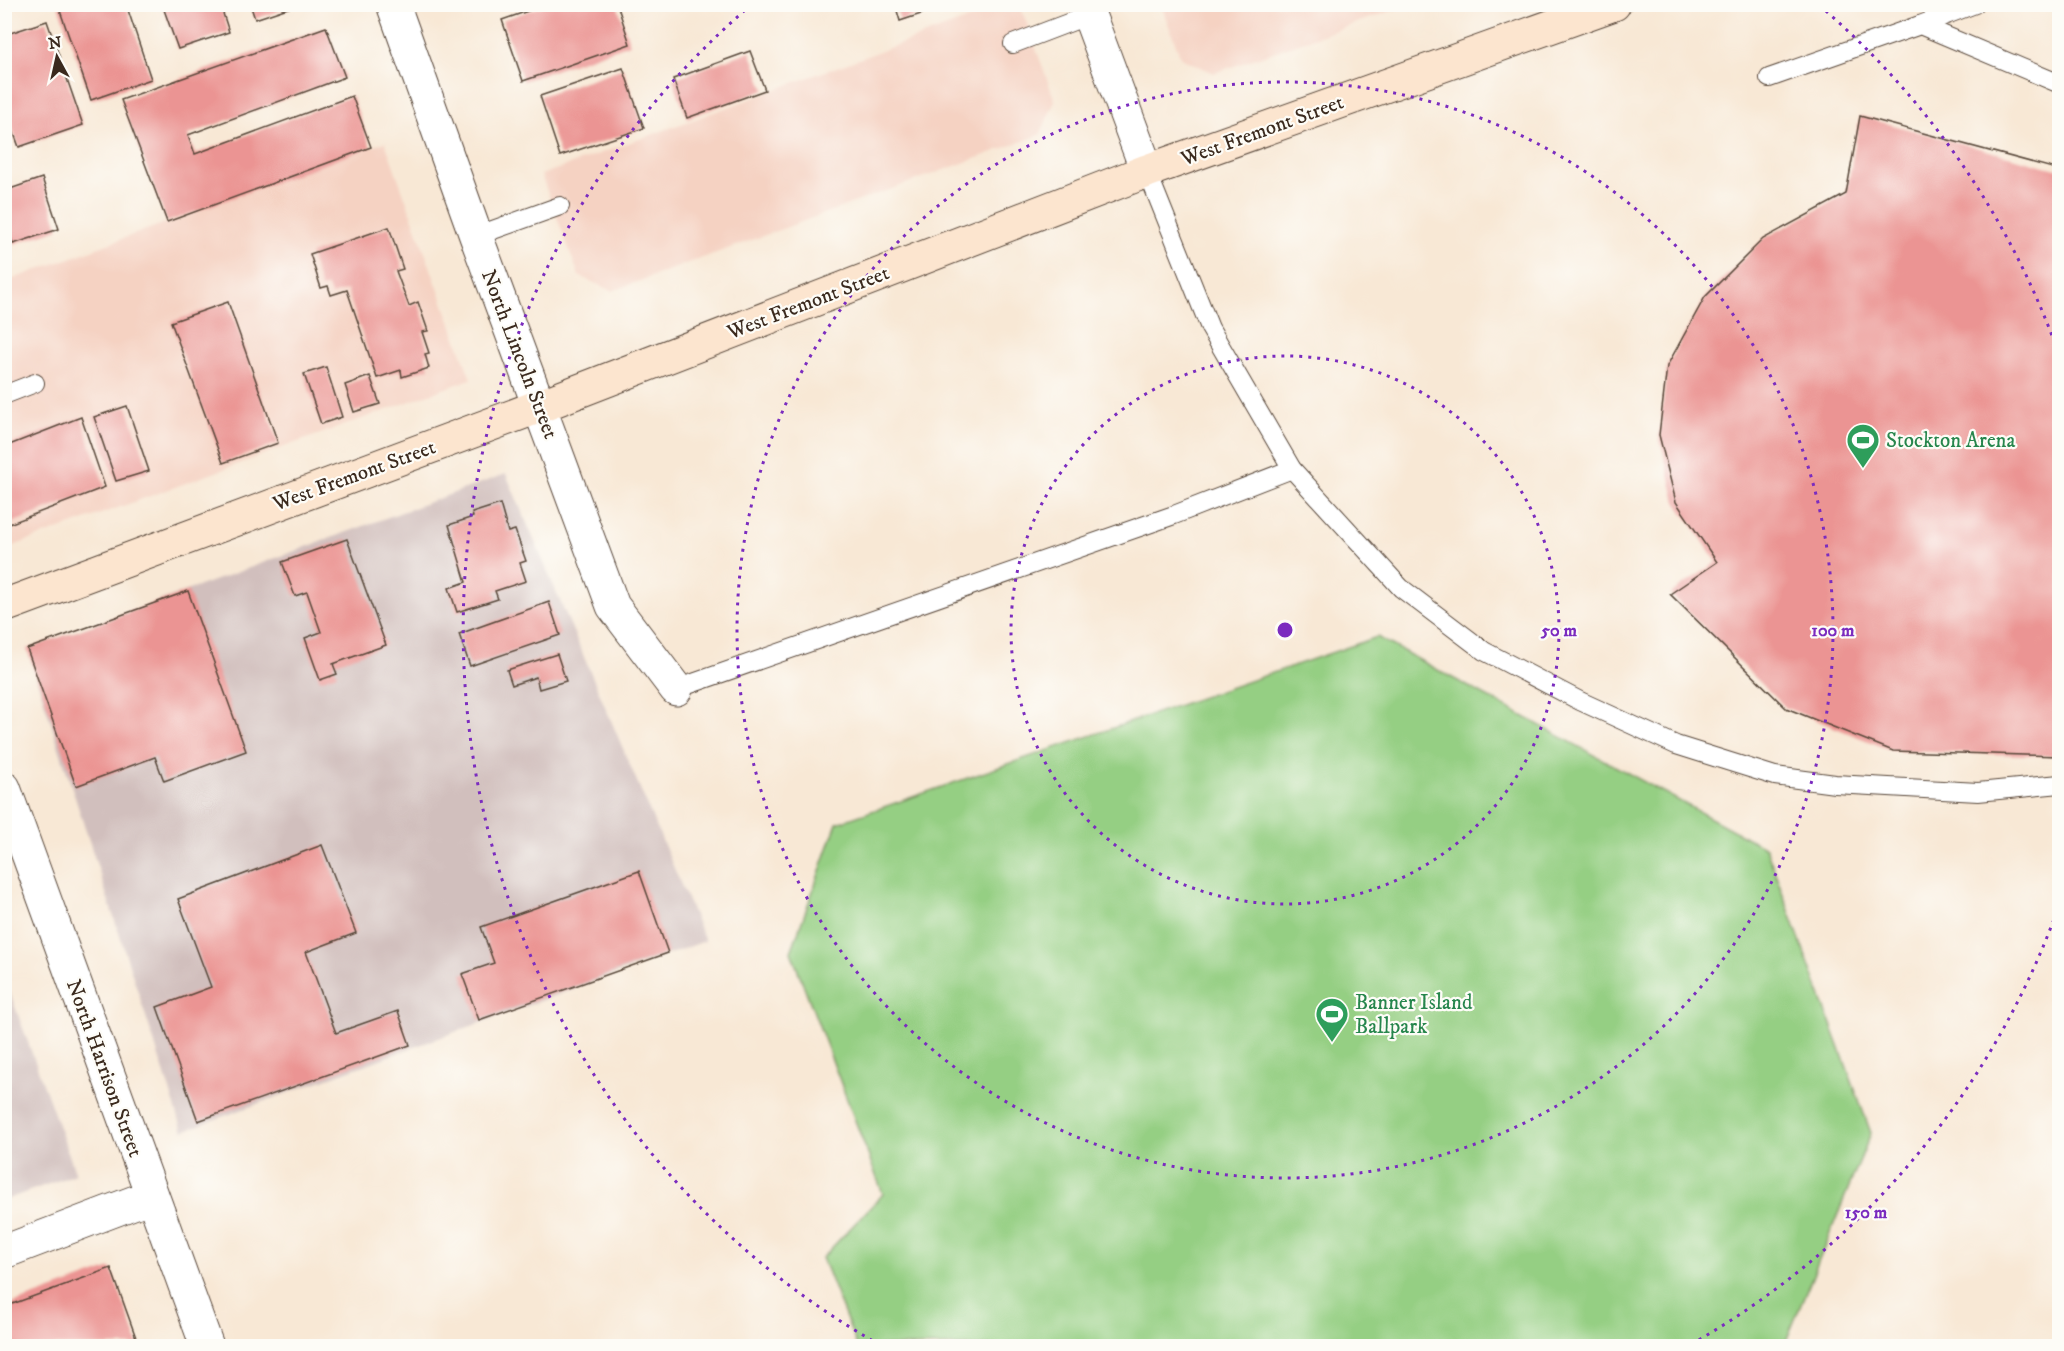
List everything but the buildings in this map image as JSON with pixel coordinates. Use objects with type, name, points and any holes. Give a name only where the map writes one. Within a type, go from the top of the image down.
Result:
[{"type":"street","name":"North Lincoln Street","points":[[393,4],[613,606],[675,688]]},
{"type":"street","name":"West Fremont Street","points":[[4,606],[540,406],[1147,171],[1614,4]]},
{"type":"street","points":[[1087,10],[1147,171]]},
{"type":"street","name":"North Harrison Street","points":[[4,788],[207,1347]]},
{"type":"street","points":[[4,1252],[151,1196]]},
{"type":"lane","points":[[1769,78],[1975,4]]},
{"type":"lane","points":[[1013,44],[1087,10]]},
{"type":"lane","points":[[1920,25],[2057,81]]},
{"type":"lane","points":[[1147,171],[1210,328],[1292,469],[1401,588],[1484,651],[1580,701],[1676,745],[1775,776],[1836,784],[1978,792],[2060,784]]},
{"type":"lane","points":[[476,236],[560,206]]},
{"type":"lane","points":[[4,395],[34,383]]},
{"type":"lane","points":[[675,688],[1174,515],[1292,469]]},
{"type":"shaded area","points":[[1161,4],[1408,5],[1214,73],[1181,58]]},
{"type":"shaded area","points":[[1007,5],[1020,5],[1055,101],[1040,135],[612,291],[579,276],[541,175]]},
{"type":"shaded area","points":[[385,142],[471,379],[5,549],[5,282]]},
{"type":"shaded area","points":[[506,474],[705,941],[183,1131],[27,649]]},
{"type":"shaded area","points":[[5,979],[76,1174],[4,1200]]},
{"type":"green space","name":"Banner Island Ballpark","points":[[1377,637],[1766,848],[1871,1133],[1784,1346],[857,1346],[822,1258],[883,1194],[791,952],[837,823]]},
{"type":"place","name":"Stockton Arena","points":[[1863,469]]},
{"type":"place","name":"Banner Island Ballpark","points":[[1332,1043]]}]
